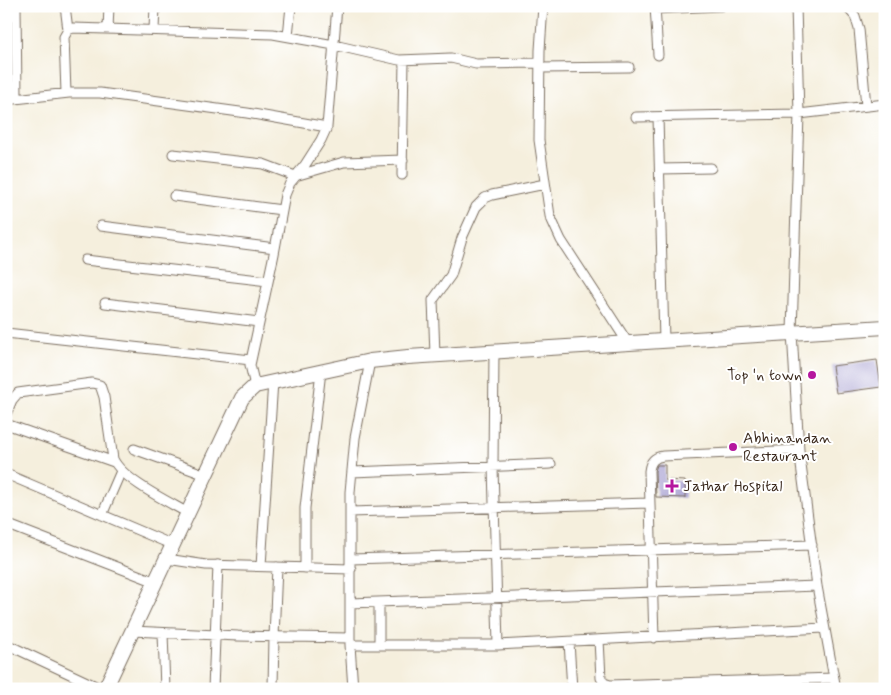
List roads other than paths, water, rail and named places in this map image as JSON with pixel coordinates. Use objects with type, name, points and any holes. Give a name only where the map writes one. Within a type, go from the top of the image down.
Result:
[{"type":"street","points":[[16,6],[17,98]]},
{"type":"street","points":[[65,6],[68,30],[64,37],[66,93]]},
{"type":"street","points":[[108,29],[109,6]]},
{"type":"street","points":[[154,30],[155,6]]},
{"type":"street","points":[[288,36],[290,6]]},
{"type":"street","points":[[255,386],[250,371],[251,360],[287,188],[314,151],[326,127],[337,6]]},
{"type":"street","points":[[543,6],[539,140],[550,216],[554,227],[628,343]]},
{"type":"street","points":[[658,54],[655,7],[720,6]]},
{"type":"street","points":[[796,6],[799,114],[792,332],[799,450],[817,586],[836,689]]},
{"type":"street","points":[[846,6],[858,22],[866,106]]},
{"type":"street","points":[[68,30],[73,28],[154,30],[288,36],[404,60],[451,58],[476,64],[629,68]]},
{"type":"street","points":[[402,176],[404,60]]},
{"type":"street","points":[[6,100],[66,93],[100,93],[161,100],[326,127]]},
{"type":"street","points":[[636,117],[799,114],[885,104]]},
{"type":"street","points":[[658,116],[664,340]]},
{"type":"street","points":[[174,154],[263,164],[295,176],[344,162],[403,160]]},
{"type":"street","points":[[660,169],[711,168]]},
{"type":"street","points":[[435,355],[433,300],[451,275],[462,238],[476,207],[485,198],[544,184]]},
{"type":"street","points":[[174,196],[282,210]]},
{"type":"street","points":[[101,226],[275,248]]},
{"type":"street","points":[[85,260],[268,281]]},
{"type":"street","points":[[105,303],[259,322]]},
{"type":"street","points":[[6,644],[103,689],[167,559],[242,398],[255,386],[370,361],[435,355],[885,327]]},
{"type":"street","points":[[6,333],[251,360]]},
{"type":"street","points":[[494,352],[493,467],[498,645]]},
{"type":"street","points":[[353,689],[350,641],[350,512],[352,472],[356,430],[370,361]]},
{"type":"street","points":[[305,568],[305,508],[321,371]]},
{"type":"street","points":[[262,566],[273,381]]},
{"type":"street","points":[[6,414],[12,400],[18,393],[96,383],[100,385],[104,397],[114,462],[129,478],[188,513]]},
{"type":"street","points":[[6,424],[114,462]]},
{"type":"street","points":[[134,449],[206,475]]},
{"type":"street","points":[[654,638],[649,503],[649,466],[653,460],[659,456],[799,450]]},
{"type":"street","points":[[352,472],[551,464]]},
{"type":"street","points":[[102,515],[121,471]]},
{"type":"street","points":[[6,474],[173,545]]},
{"type":"street","points":[[350,512],[649,503]]},
{"type":"street","points":[[6,524],[156,582]]},
{"type":"street","points":[[351,559],[812,545]]},
{"type":"street","points":[[167,559],[195,564],[351,569]]},
{"type":"street","points":[[213,689],[218,565]]},
{"type":"street","points":[[273,687],[277,567]]},
{"type":"street","points":[[350,603],[817,586]]},
{"type":"street","points":[[379,602],[379,645]]},
{"type":"street","points":[[132,631],[350,641],[379,645],[498,645],[824,628]]},
{"type":"street","points":[[163,633],[165,689]]},
{"type":"street","points":[[599,640],[601,678],[604,683],[617,686],[709,686],[834,678]]},
{"type":"street","points":[[569,642],[572,689]]},
{"type":"place","name":"Top 'n town","points":[[812,375]]},
{"type":"place","name":"Abhinandan Restaurant","points":[[733,447]]},
{"type":"place","name":"Jathar Hospital","points":[[672,486]]}]
